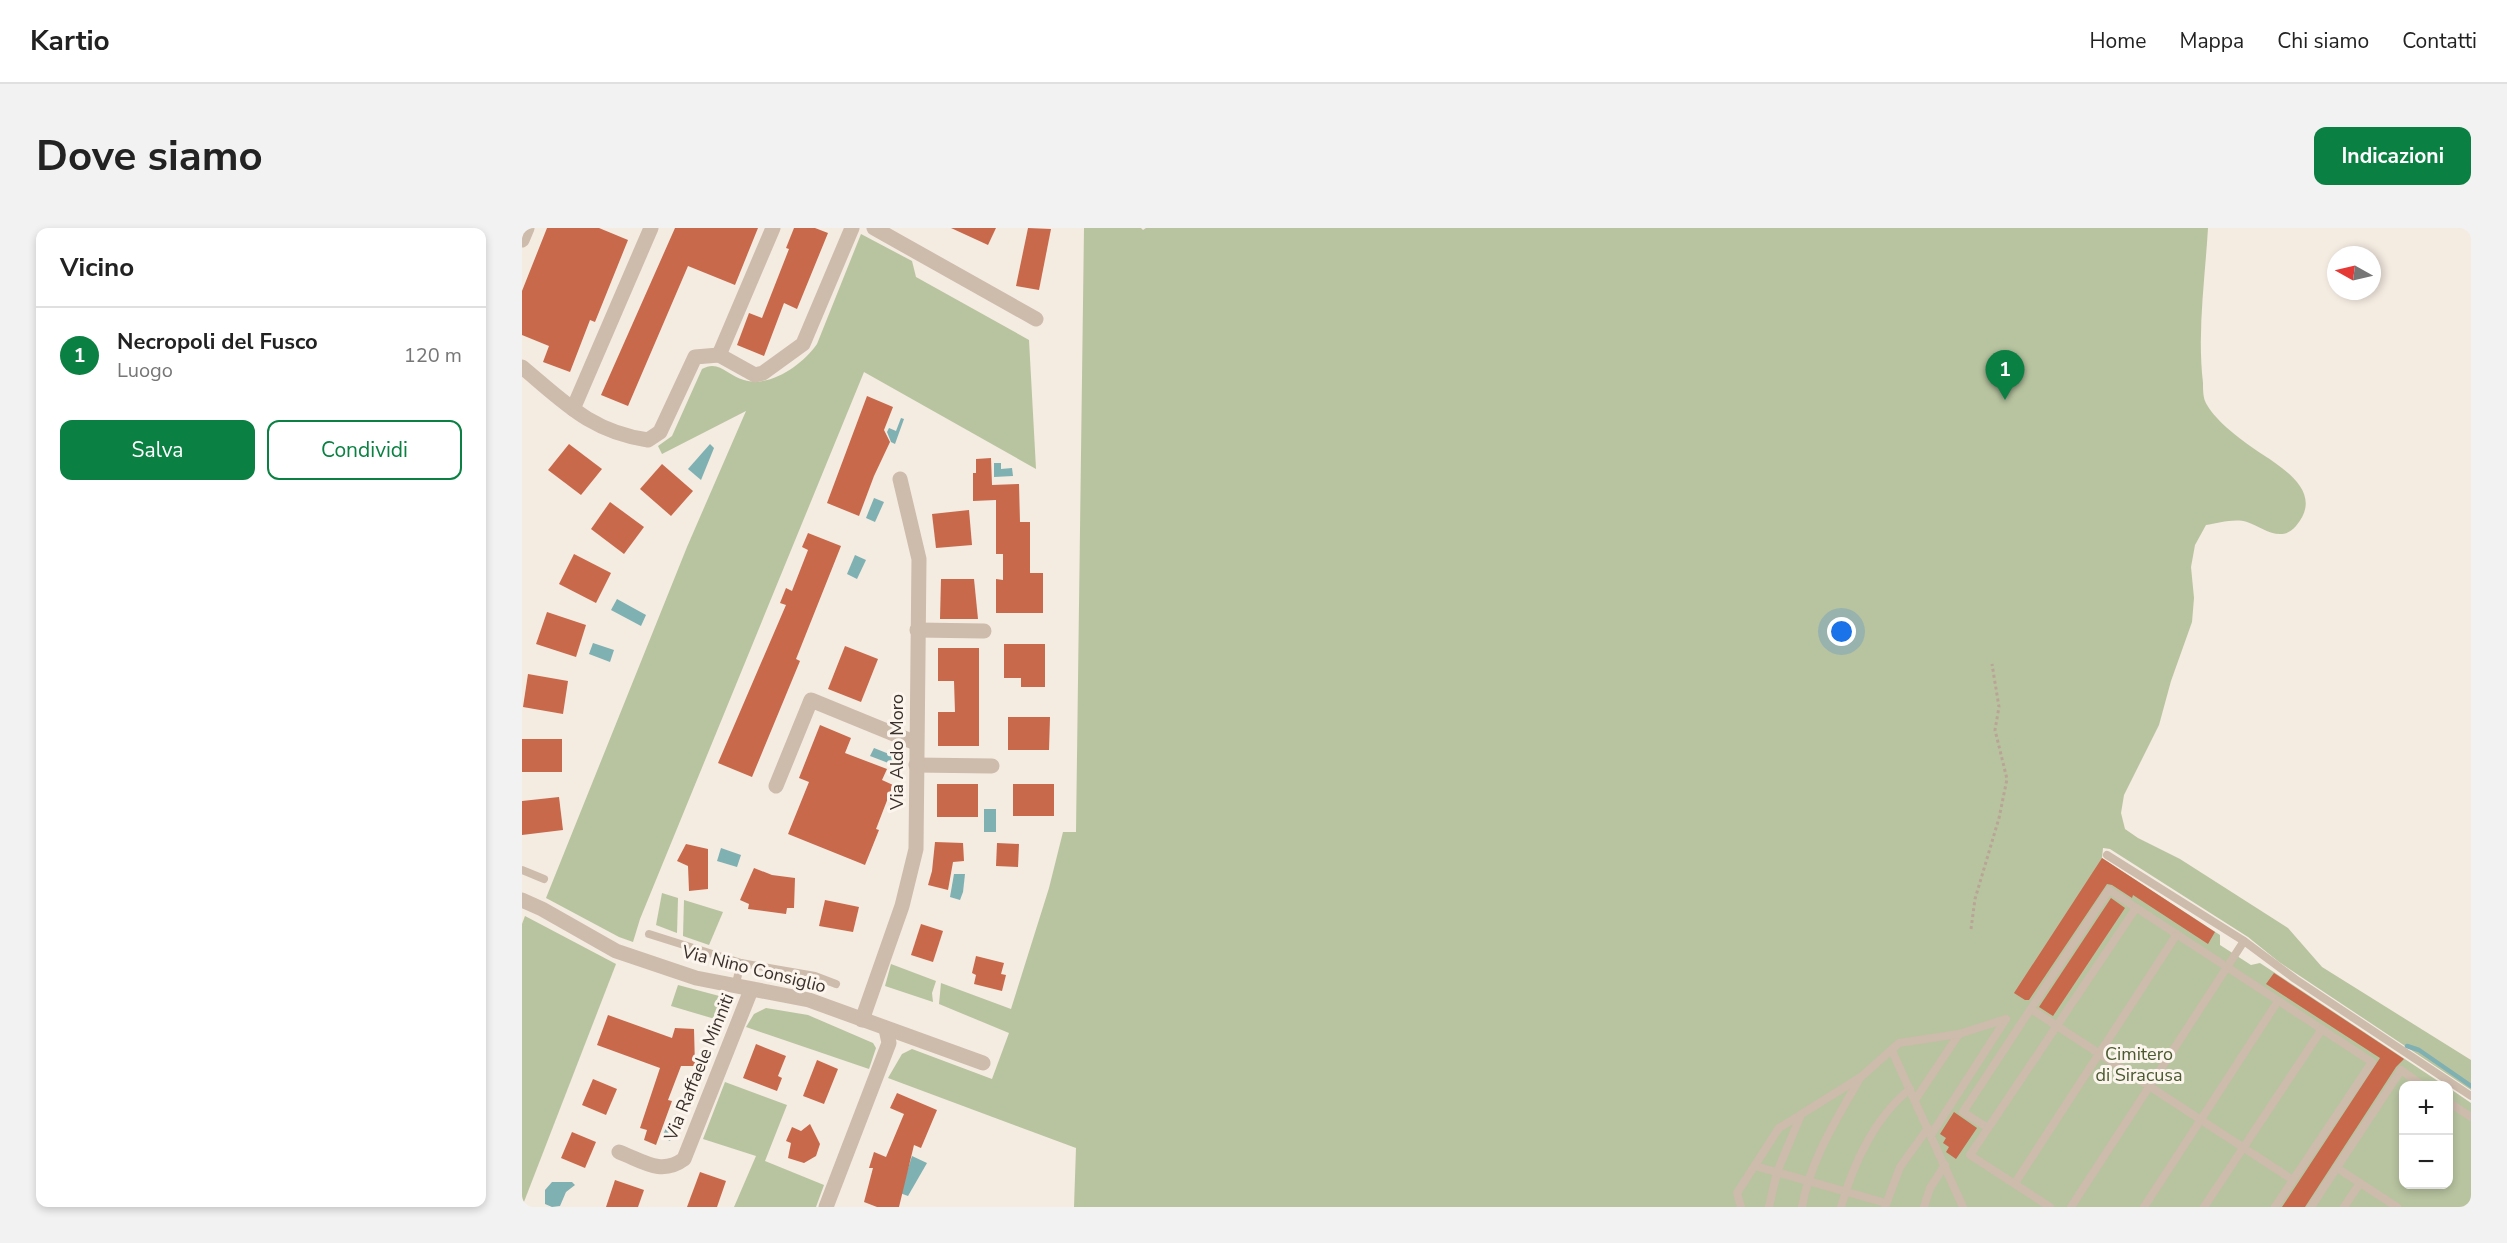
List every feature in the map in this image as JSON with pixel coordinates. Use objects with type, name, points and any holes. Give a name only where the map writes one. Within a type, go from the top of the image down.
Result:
[{"type":"street","points":[[522,240],[527,228]]},
{"type":"street","points":[[573,409],[651,228]]},
{"type":"street","points":[[719,355],[773,228]]},
{"type":"street","points":[[522,367],[593,424],[628,437],[648,440],[660,432],[695,357],[719,355],[755,375],[763,373],[803,344],[852,228]]},
{"type":"street","points":[[874,228],[1036,319]]},
{"type":"street","name":"Via Aldo Moro","points":[[862,1020],[902,906],[916,849],[919,560],[900,478]]},
{"type":"street","points":[[917,630],[984,631]]},
{"type":"street","points":[[776,786],[811,700],[916,743]]},
{"type":"street","points":[[916,765],[992,766]]},
{"type":"street","name":"Via Nino Consiglio","points":[[522,900],[616,951],[696,978],[809,1000],[983,1064]]},
{"type":"street","name":"Via Raffaele Minniti","points":[[619,1152],[662,1169],[674,1167],[684,1159],[751,990]]},
{"type":"street","points":[[826,1207],[889,1043],[886,1029]]},
{"type":"lane","points":[[2107,855],[2244,941],[2295,979],[2471,1096]]},
{"type":"lane","points":[[522,870],[544,879]]},
{"type":"lane","points":[[1988,1128],[1963,1112],[2109,890],[2372,1062],[2275,1207]]},
{"type":"lane","points":[[2050,1207],[1970,1155],[2136,908]]},
{"type":"lane","points":[[649,934],[741,963],[815,976],[836,984]]},
{"type":"lane","points":[[2015,1183],[2177,934]]},
{"type":"lane","points":[[2071,1207],[2244,941]]},
{"type":"lane","points":[[735,987],[741,963]]},
{"type":"lane","points":[[2144,1207],[2278,1001]]},
{"type":"lane","points":[[2031,1009],[2293,1180]]},
{"type":"lane","points":[[1741,1207],[1737,1193],[1779,1128],[1861,1077],[1899,1043],[1959,1034],[2006,1019],[1929,1131],[1900,1167],[1885,1205],[1846,1191],[1755,1166]]},
{"type":"lane","points":[[2204,1207],[2322,1029]]},
{"type":"lane","points":[[1915,1100],[1959,1034]]},
{"type":"lane","points":[[1892,1051],[1963,1207]]},
{"type":"lane","points":[[2312,1207],[2401,1070],[2416,1081]]},
{"type":"lane","points":[[1802,1207],[1808,1181],[1831,1128],[1861,1077]]},
{"type":"lane","points":[[1842,1207],[1846,1191],[1873,1131],[1898,1098],[1910,1089]]},
{"type":"lane","points":[[2453,1105],[2471,1117]]},
{"type":"lane","points":[[1769,1207],[1777,1172],[1801,1114]]},
{"type":"lane","points":[[1924,1207],[1930,1188],[1945,1165]]},
{"type":"lane","points":[[2337,1168],[2397,1207]]},
{"type":"lane","points":[[2344,1207],[2360,1183]]},
{"type":"path","points":[[1971,929],[1975,899],[1999,818],[2007,779],[1995,730],[1999,707],[1992,664]]},
{"type":"green space","name":"Cimitero di Siracusa","points":[[1084,228],[1141,228],[1143,230],[1146,228],[2208,228],[2201,325],[2201,364],[2205,401],[2227,427],[2279,465],[2300,486],[2305,498],[2304,512],[2296,526],[2284,534],[2272,533],[2237,520],[2206,525],[2195,545],[2191,567],[2194,598],[2192,622],[2171,681],[2159,725],[2124,795],[2121,813],[2125,829],[2180,859],[2288,928],[2322,967],[2471,1060],[2471,1090],[2279,962],[2248,937],[2110,849],[2103,848],[2102,858],[2220,935],[2220,945],[2251,965],[2260,963],[2438,1081],[2399,1081],[2399,1189],[2453,1189],[2453,1091],[2471,1103],[2471,1207],[1074,1207],[1076,1148],[888,1078],[902,1054],[912,1049],[992,1079],[1009,1033],[939,1004],[941,983],[1011,1009],[1049,888],[1063,832],[1076,832]]},
{"type":"green space","points":[[861,234],[912,261],[916,277],[1029,340],[1036,469],[864,372],[640,919],[633,942],[619,937],[546,898],[687,547],[746,411],[662,454],[658,446],[672,436],[702,369],[708,366],[719,367],[744,380],[765,381],[795,366],[811,352],[817,344]]},
{"type":"green space","points":[[662,893],[678,898],[677,933],[656,925]]},
{"type":"green space","points":[[684,900],[723,912],[709,945],[683,936]]},
{"type":"green space","points":[[525,916],[616,964],[522,1207],[522,924]]},
{"type":"green space","points":[[891,964],[936,981],[932,993],[933,1002],[885,986]]},
{"type":"green space","points":[[678,985],[723,997],[729,1007],[725,1022],[671,1006]]},
{"type":"green space","points":[[766,1008],[808,1015],[873,1043],[876,1048],[869,1069],[746,1027],[754,1014]]},
{"type":"green space","points":[[725,1082],[787,1105],[765,1161],[824,1185],[816,1207],[734,1207],[756,1156],[703,1139]]},
{"type":"water","points":[[901,418],[904,419],[895,444],[891,442],[887,432],[889,428],[896,431]]},
{"type":"water","points":[[710,444],[714,448],[701,480],[688,469]]},
{"type":"water","points":[[994,463],[1001,463],[1001,469],[1012,468],[1013,476],[994,477]]},
{"type":"water","points":[[874,498],[884,502],[875,522],[866,518]]},
{"type":"water","points":[[855,555],[866,560],[857,579],[847,574]]},
{"type":"water","points":[[617,599],[646,615],[641,626],[611,610]]},
{"type":"water","points":[[593,643],[614,650],[610,662],[589,654]]},
{"type":"water","points":[[874,748],[894,756],[891,764],[870,756]]},
{"type":"water","points":[[984,809],[996,809],[996,832],[984,832]]},
{"type":"water","points":[[721,848],[741,855],[737,867],[717,861]]},
{"type":"water","points":[[954,874],[965,874],[960,900],[950,897]]},
{"type":"water","points":[[675,1114],[680,1116],[670,1141],[662,1137],[666,1128],[670,1129]]},
{"type":"water","points":[[912,1156],[927,1163],[908,1196],[900,1193]]},
{"type":"water","points":[[552,1182],[572,1182],[575,1185],[566,1192],[560,1206],[552,1207],[545,1204],[545,1190]]},
{"type":"building","points":[[547,228],[599,228],[628,240],[595,322],[590,320],[570,372],[543,362],[549,346],[522,335],[522,291]]},
{"type":"building","points":[[675,228],[758,228],[735,285],[688,266],[628,406],[601,395]]},
{"type":"building","points":[[794,228],[815,228],[828,233],[797,309],[784,303],[764,356],[737,345],[749,313],[762,318],[789,249],[786,248]]},
{"type":"building","points":[[951,228],[996,228],[988,245]]},
{"type":"building","points":[[1028,228],[1051,229],[1039,290],[1016,286]]},
{"type":"building","points":[[867,396],[893,407],[884,430],[890,442],[859,516],[827,503]]},
{"type":"building","points":[[569,444],[602,469],[581,495],[548,470]]},
{"type":"building","points":[[991,458],[992,485],[1019,484],[1020,522],[1030,522],[1030,573],[1043,573],[1043,613],[996,613],[996,579],[1003,580],[1003,554],[996,554],[996,500],[973,501],[973,473],[976,473],[976,459]]},
{"type":"building","points":[[662,464],[693,491],[671,516],[640,489]]},
{"type":"building","points":[[610,502],[644,527],[624,554],[591,529]]},
{"type":"building","points":[[969,510],[972,545],[936,548],[932,514]]},
{"type":"building","points":[[808,533],[841,546],[796,659],[800,661],[752,777],[718,763],[786,605],[780,603],[786,588],[792,591],[808,550],[802,547]]},
{"type":"building","points":[[574,554],[611,573],[596,603],[559,584]]},
{"type":"building","points":[[941,579],[974,579],[978,619],[940,619]]},
{"type":"building","points":[[547,612],[586,625],[576,657],[536,644]]},
{"type":"building","points":[[1004,644],[1045,644],[1045,687],[1021,687],[1021,678],[1004,678]]},
{"type":"building","points":[[845,646],[878,659],[861,702],[828,689]]},
{"type":"building","points":[[938,648],[979,648],[979,746],[938,746],[938,712],[955,712],[954,681],[938,681]]},
{"type":"building","points":[[528,674],[568,681],[563,714],[523,707]]},
{"type":"building","points":[[1008,717],[1050,717],[1049,750],[1008,750]]},
{"type":"building","points":[[820,725],[851,738],[845,753],[887,769],[882,780],[893,785],[865,865],[788,834],[809,782],[799,778]]},
{"type":"building","points":[[522,739],[562,739],[562,772],[522,772]]},
{"type":"building","points":[[937,784],[978,784],[978,817],[937,817]]},
{"type":"building","points":[[1013,784],[1054,784],[1054,816],[1013,816]]},
{"type":"building","points":[[559,797],[563,830],[522,835],[522,801]]},
{"type":"building","points":[[935,842],[963,843],[964,861],[953,862],[948,890],[928,885]]},
{"type":"building","points":[[997,843],[1019,844],[1018,867],[996,866]]},
{"type":"building","points":[[686,844],[708,849],[708,889],[689,891],[688,866],[677,861]]},
{"type":"building","points":[[2102,858],[2215,932],[2208,944],[2133,895],[2132,898],[2107,884],[2029,1000],[2025,1000],[2014,993]]},
{"type":"building","points":[[754,868],[772,875],[795,878],[794,908],[787,908],[786,914],[748,909],[749,904],[740,900]]},
{"type":"building","points":[[2111,898],[2125,908],[2053,1016],[2039,1007]]},
{"type":"building","points":[[825,900],[859,907],[853,932],[819,926]]},
{"type":"building","points":[[921,924],[943,931],[933,962],[911,955]]},
{"type":"building","points":[[976,956],[1004,963],[1001,974],[1006,975],[1002,991],[974,984],[976,975],[972,973]]},
{"type":"building","points":[[2274,973],[2404,1059],[2396,1067],[2305,1207],[2282,1207],[2380,1058],[2266,984]]},
{"type":"building","points":[[608,1015],[672,1038],[675,1028],[694,1029],[695,1066],[681,1066],[668,1100],[672,1101],[656,1145],[644,1140],[647,1130],[640,1128],[660,1068],[597,1045]]},
{"type":"building","points":[[756,1044],[786,1056],[778,1076],[782,1078],[777,1091],[743,1078]]},
{"type":"building","points":[[817,1060],[838,1069],[824,1104],[803,1096]]},
{"type":"building","points":[[593,1079],[617,1089],[606,1115],[582,1105]]},
{"type":"building","points":[[897,1093],[937,1110],[921,1148],[914,1145],[899,1207],[877,1207],[864,1202],[873,1168],[869,1168],[874,1152],[886,1157],[904,1114],[890,1108]]},
{"type":"building","points":[[1954,1112],[1977,1128],[1956,1159],[1946,1152],[1949,1147],[1943,1143],[1946,1138],[1940,1134]]},
{"type":"building","points":[[810,1124],[820,1144],[816,1156],[804,1163],[788,1158],[791,1143],[786,1141],[792,1127],[801,1131]]},
{"type":"building","points":[[572,1132],[596,1142],[585,1168],[561,1158]]},
{"type":"building","points":[[700,1172],[726,1181],[717,1207],[687,1207]]},
{"type":"building","points":[[615,1180],[644,1190],[638,1207],[606,1207]]},
{"type":"waterway","points":[[2407,1046],[2419,1050],[2471,1086]]},
{"type":"place","name":"Necropoli del Fusco","points":[[2005,400]]}]
